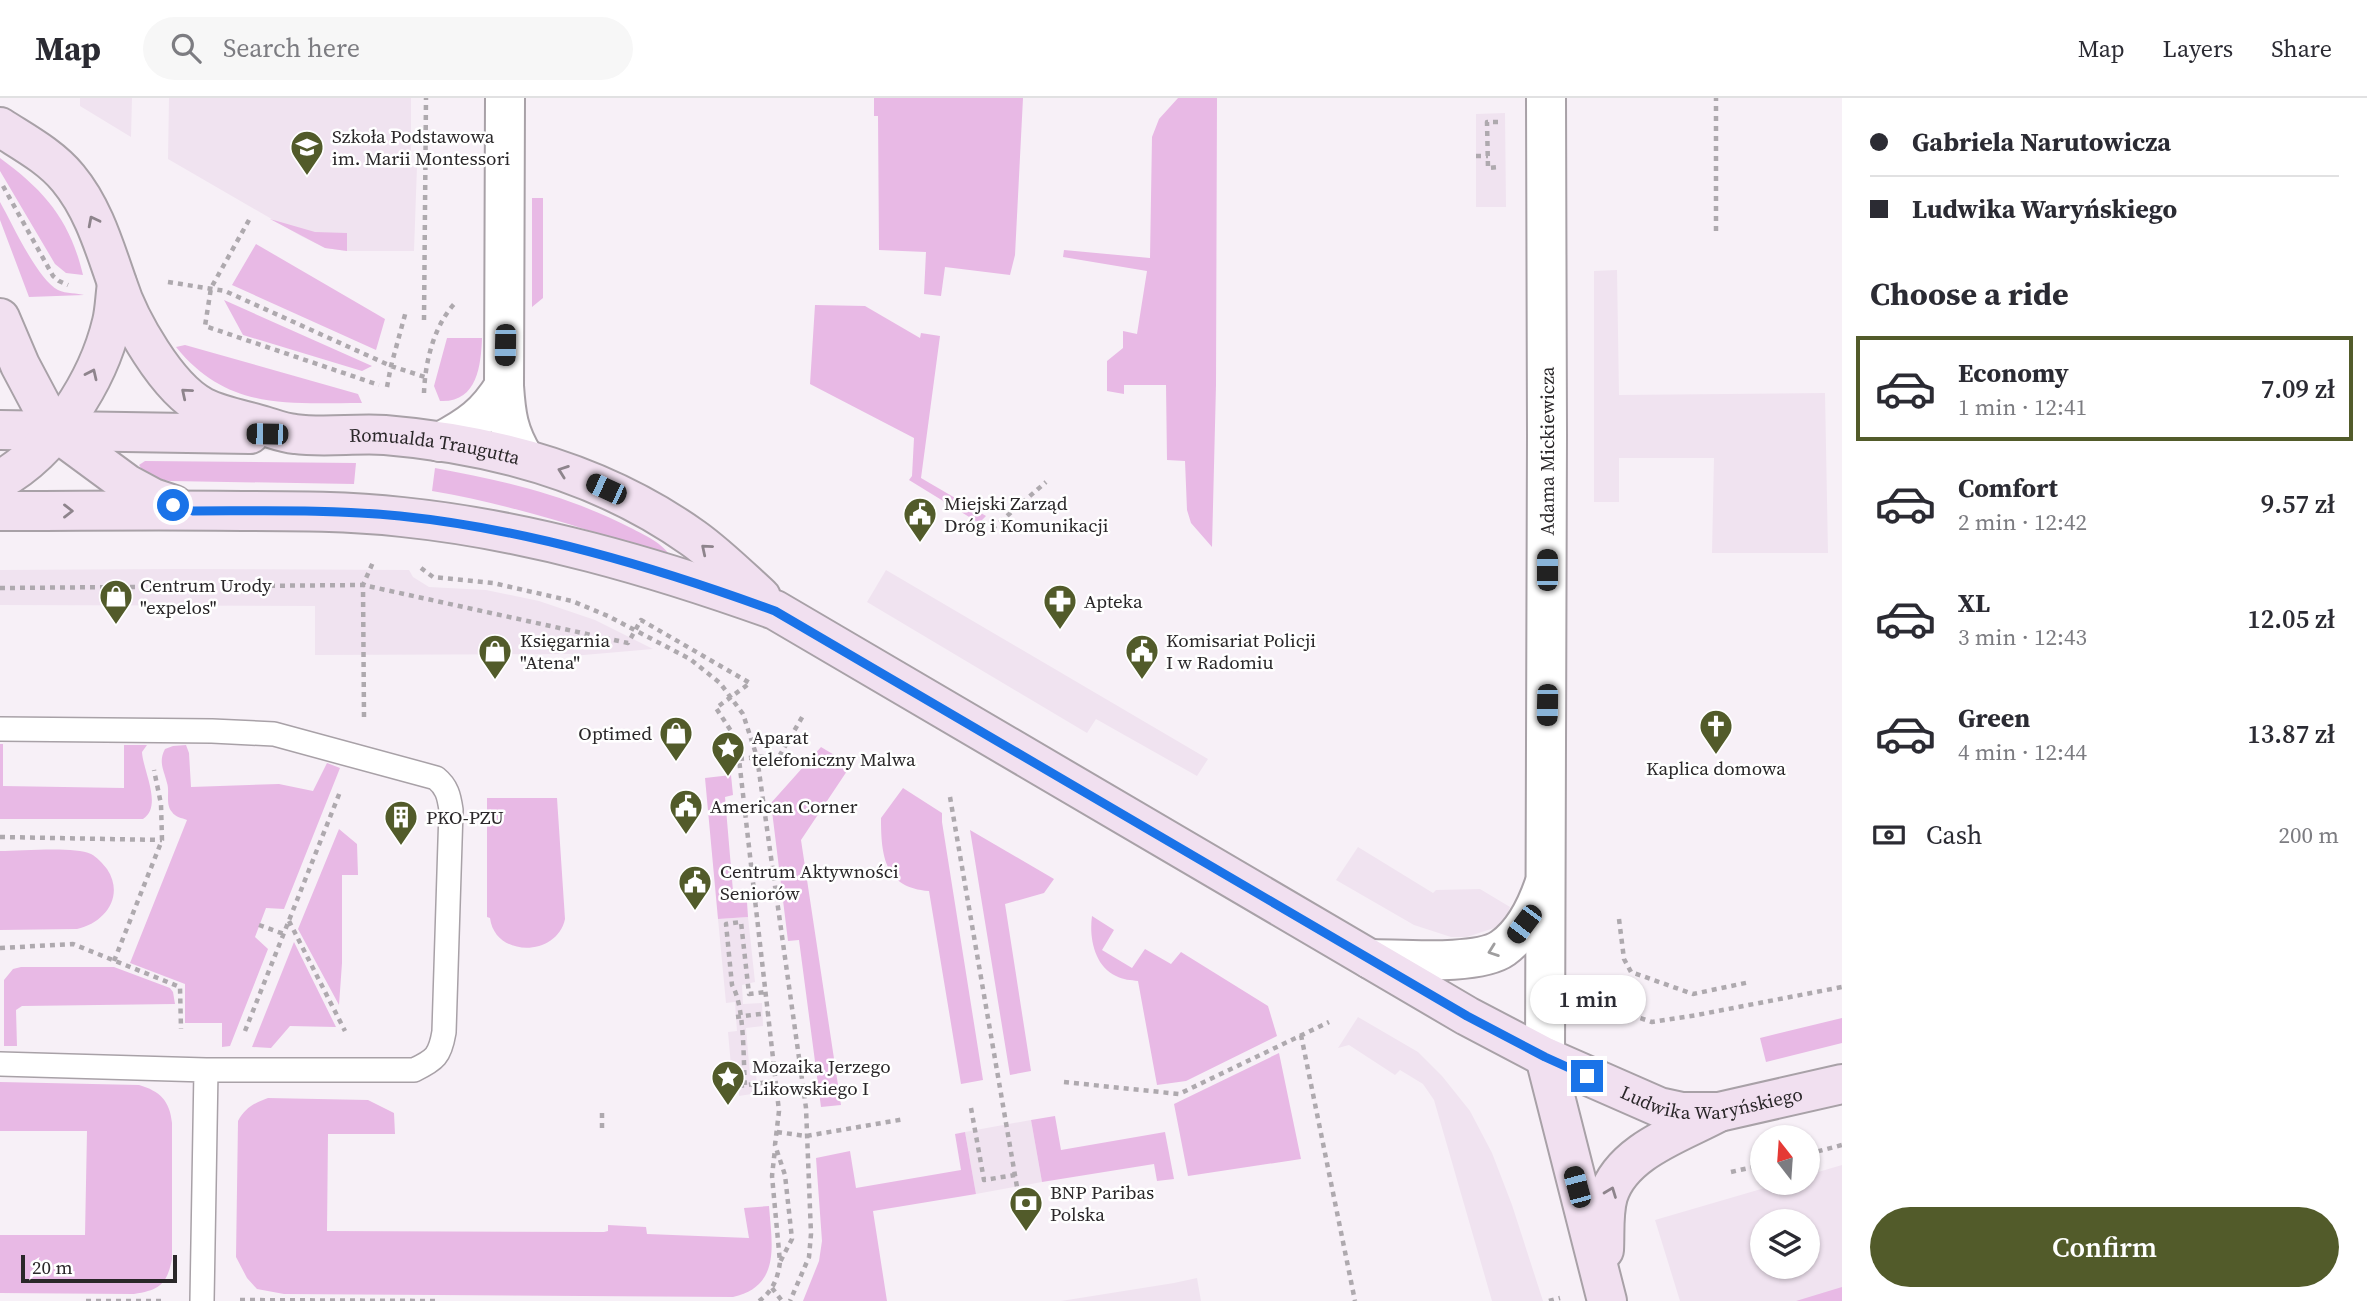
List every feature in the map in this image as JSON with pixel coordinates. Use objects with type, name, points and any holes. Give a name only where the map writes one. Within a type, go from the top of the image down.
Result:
[{"type":"street","points":[[505,98],[504,386],[506,419],[514,442],[524,458]]},
{"type":"street","name":"Adama Mickiewicza","points":[[1545,1057],[1546,98]]},
{"type":"street","name":"Romualda Traugutta","points":[[0,127],[53,162],[68,177],[103,239],[117,284],[147,345],[162,369],[181,390],[203,407],[294,434],[384,435],[430,440],[524,458],[566,471],[645,507],[694,539],[775,611]]},
{"type":"street","name":"Romualda Traugutta","points":[[0,480],[30,457],[82,397],[112,321],[117,284]]},
{"type":"street","points":[[0,318],[26,377],[55,431],[127,484],[153,498],[193,511]]},
{"type":"street","points":[[430,440],[466,428],[482,416],[504,386]]},
{"type":"street","points":[[0,430],[294,434]]},
{"type":"street","name":"Romualda Traugutta","points":[[0,511],[339,512],[415,518],[469,526],[637,564],[690,580],[775,611],[1467,1016],[1545,1057]]},
{"type":"street","points":[[1370,959],[1458,959],[1486,955],[1502,949],[1535,910],[1546,880]]},
{"type":"street","points":[[1545,1057],[1605,1292]]},
{"type":"street","name":"Ludwika Waryńskiego","points":[[1545,1057],[1659,1107],[1682,1112],[1719,1112],[1842,1084]]},
{"type":"street","points":[[1605,1292],[1605,1217],[1608,1196],[1616,1180],[1627,1166],[1644,1152],[1719,1112]]},
{"type":"lane","points":[[0,729],[274,734],[436,778],[444,785],[451,810],[444,1032],[437,1056],[428,1063],[414,1070],[195,1069],[0,1064]]},
{"type":"lane","points":[[195,1069],[202,1300]]},
{"type":"path","points":[[424,320],[426,98]]},
{"type":"path","points":[[1716,98],[1716,231]]},
{"type":"path","points":[[1499,122],[1487,122],[1488,168],[1499,167]]},
{"type":"path","points":[[1476,156],[1488,156]]},
{"type":"path","points":[[0,183],[53,276],[59,281],[77,287],[172,282],[211,288],[233,294],[391,366],[425,377]]},
{"type":"path","points":[[249,220],[211,288],[205,326],[387,388],[406,311]]},
{"type":"path","points":[[430,440],[425,377],[436,335],[451,307],[463,295],[476,291],[505,290]]},
{"type":"path","points":[[992,530],[1046,482]]},
{"type":"path","points":[[415,518],[416,562],[433,577],[493,583],[572,601],[690,659],[706,670],[743,714],[757,757],[804,1087],[811,1234],[809,1257],[790,1301]]},
{"type":"path","points":[[239,1069],[240,1045],[355,754],[365,712],[363,585],[375,557]]},
{"type":"path","points":[[0,589],[363,585],[628,643],[641,620],[750,683],[716,708],[735,737],[740,759],[779,1111],[772,1176],[780,1262],[772,1288],[759,1301]]},
{"type":"path","points":[[740,759],[780,755],[804,714]]},
{"type":"path","points":[[114,961],[162,840],[161,804],[153,751],[164,730]]},
{"type":"path","points":[[950,797],[1017,1187]]},
{"type":"path","points":[[0,836],[162,840]]},
{"type":"path","points":[[1619,919],[1624,959],[1631,972],[1693,994],[1750,982]]},
{"type":"path","points":[[289,921],[364,1069]]},
{"type":"path","points":[[766,992],[749,994],[741,922],[726,924],[732,985],[737,994],[742,1086],[776,1081]]},
{"type":"path","points":[[259,925],[284,934]]},
{"type":"path","points":[[0,948],[73,944],[180,987],[181,1033],[195,1069]]},
{"type":"path","points":[[1631,1015],[1652,1022],[1842,986]]},
{"type":"path","points":[[738,1017],[768,1013]]},
{"type":"path","points":[[1065,1082],[1179,1094],[1329,1022]]},
{"type":"path","points":[[1301,1035],[1355,1301]]},
{"type":"path","points":[[602,1108],[602,1128]]},
{"type":"path","points":[[971,1108],[984,1180],[1015,1175]]},
{"type":"path","points":[[777,1132],[806,1136],[905,1119]]},
{"type":"path","points":[[775,1145],[785,1175],[792,1239],[780,1262]]},
{"type":"path","points":[[1820,1151],[1842,1145]]},
{"type":"path","points":[[1731,1172],[1750,1168]]},
{"type":"path","points":[[772,1288],[782,1301]]},
{"type":"path","points":[[86,1301],[440,1301]]},
{"type":"shaded area","points":[[80,98],[132,98],[131,137],[80,106]]},
{"type":"shaded area","name":"Szkoła Podstawowa im. Marii Montessori","points":[[169,98],[411,98],[411,166],[417,166],[414,251],[347,251],[325,248],[168,159]]},
{"type":"shaded area","points":[[874,98],[1023,98],[1015,255],[1010,275],[945,267],[941,296],[924,294],[926,252],[879,250],[878,116],[874,116]]},
{"type":"shaded area","points":[[1178,98],[1217,98],[1216,385],[1212,547],[1191,523],[1187,510],[1185,461],[1167,460],[1166,385],[1124,385],[1124,394],[1107,391],[1107,361],[1123,348],[1123,331],[1137,334],[1147,271],[1063,257],[1064,250],[1150,258],[1152,137],[1159,119]]},
{"type":"shaded area","points":[[1505,113],[1506,207],[1476,207],[1476,114]]},
{"type":"shaded area","points":[[0,158],[30,182],[54,208],[71,238],[83,275],[66,273],[55,264],[0,171]]},
{"type":"shaded area","points":[[532,198],[543,198],[543,298],[532,307]]},
{"type":"shaded area","points":[[0,202],[34,263],[50,284],[61,291],[84,295],[29,297],[0,220]]},
{"type":"shaded area","points":[[270,219],[315,232],[347,233],[347,251],[325,248]]},
{"type":"shaded area","points":[[256,244],[385,319],[376,350],[232,285]]},
{"type":"shaded area","points":[[1617,270],[1619,395],[1825,393],[1828,553],[1712,553],[1714,458],[1619,458],[1619,502],[1594,502],[1594,271]]},
{"type":"shaded area","points":[[224,300],[372,366],[362,371],[243,335]]},
{"type":"shaded area","points":[[815,305],[865,306],[920,338],[921,333],[940,336],[921,478],[986,516],[979,523],[909,480],[912,476],[914,438],[810,384]]},
{"type":"shaded area","points":[[447,338],[482,338],[480,360],[475,381],[469,389],[462,396],[440,401],[434,386]]},
{"type":"shaded area","points":[[185,345],[358,394],[362,403],[284,402],[238,393],[217,383],[196,368],[176,347]]},
{"type":"shaded area","points":[[145,461],[356,463],[354,484],[170,481],[145,472],[139,465]]},
{"type":"shaded area","points":[[435,468],[511,484],[559,498],[607,516],[663,547],[670,556],[667,558],[522,511],[432,491]]},
{"type":"shaded area","points":[[0,570],[409,570],[413,577],[429,587],[486,590],[539,601],[595,620],[653,649],[572,656],[315,655],[315,606],[0,605]]},
{"type":"shaded area","points":[[886,570],[1208,759],[1197,776],[1096,719],[1087,733],[867,602]]},
{"type":"shaded area","points":[[0,744],[3,744],[3,786],[124,788],[124,745],[147,745],[142,752],[152,797],[149,813],[143,819],[0,819]]},
{"type":"shaded area","points":[[186,745],[191,787],[279,784],[313,791],[327,763],[340,768],[284,909],[266,908],[255,937],[268,949],[230,1046],[222,1047],[222,1023],[185,1023],[185,984],[130,963],[187,820],[175,815],[170,809],[162,766],[163,754],[165,749]]},
{"type":"shaded area","points":[[821,747],[851,765],[801,840],[841,1105],[821,1107],[799,940],[788,941],[771,803]]},
{"type":"shaded area","points":[[731,775],[733,795],[725,797],[734,903],[747,902],[748,917],[718,919],[705,778]]},
{"type":"shaded area","points":[[903,788],[942,813],[983,1080],[961,1084],[929,891],[903,884],[888,868],[882,845],[881,818]]},
{"type":"shaded area","points":[[487,798],[557,798],[565,919],[560,932],[539,946],[514,946],[503,940],[494,931],[490,918],[487,917]]},
{"type":"shaded area","points":[[339,829],[357,844],[358,875],[342,875],[339,1005],[298,929]]},
{"type":"shaded area","points":[[970,830],[1054,879],[1044,893],[1005,904],[1031,1071],[1010,1075]]},
{"type":"shaded area","points":[[1358,847],[1433,893],[1436,890],[1480,889],[1510,907],[1507,916],[1497,927],[1467,937],[1451,937],[1414,925],[1336,880]]},
{"type":"shaded area","points":[[61,850],[91,854],[105,867],[112,879],[114,889],[109,907],[96,921],[77,929],[0,930],[0,851]]},
{"type":"shaded area","points":[[1092,916],[1114,930],[1102,950],[1132,968],[1145,949],[1171,964],[1181,952],[1268,1006],[1277,1036],[1186,1081],[1157,1085],[1138,981],[1119,977],[1109,971],[1098,958],[1092,942]]},
{"type":"shaded area","points":[[748,917],[755,982],[742,985],[743,1004],[762,1003],[763,1026],[746,1028],[750,1075],[756,1074],[758,1093],[739,1096],[738,1077],[732,1077],[728,1032],[737,1031],[735,1002],[726,1003],[718,919]]},
{"type":"shaded area","points":[[294,942],[336,1027],[290,1026],[271,1048],[252,1047]]},
{"type":"shaded area","points":[[114,967],[170,988],[175,1004],[22,1006],[16,1010],[17,1046],[4,1046],[4,980],[13,969]]},
{"type":"shaded area","points":[[1358,1017],[1418,1052],[1442,1076],[1470,1111],[1492,1153],[1512,1205],[1543,1301],[1492,1301],[1434,1100],[1423,1084],[1400,1070],[1395,1075],[1349,1045],[1338,1048]]},
{"type":"shaded area","points":[[1842,1018],[1842,1043],[1766,1062],[1760,1038]]},
{"type":"shaded area","points":[[1279,1053],[1301,1159],[1188,1176],[1174,1104]]},
{"type":"shaded area","points":[[0,1082],[139,1085],[153,1090],[163,1098],[172,1123],[172,1259],[165,1280],[156,1288],[134,1294],[0,1293],[0,1235],[85,1235],[87,1131],[0,1131]]},
{"type":"shaded area","points":[[268,1098],[368,1100],[394,1113],[395,1134],[328,1134],[327,1231],[604,1232],[608,1231],[608,1225],[646,1227],[647,1234],[749,1238],[744,1208],[769,1206],[772,1249],[766,1274],[759,1284],[748,1292],[733,1297],[284,1294],[257,1289],[247,1278],[236,1257],[238,1121],[250,1107]]},
{"type":"shaded area","points":[[1055,1116],[1061,1150],[1165,1132],[1174,1179],[1157,1181],[1154,1164],[1042,1182],[1031,1120]]},
{"type":"shaded area","points":[[1031,1120],[1042,1182],[976,1194],[965,1132]]},
{"type":"shaded area","points":[[965,1132],[976,1194],[873,1211],[887,1301],[803,1301],[819,1261],[822,1241],[816,1158],[850,1151],[856,1188],[961,1170],[955,1134]]},
{"type":"shaded area","points":[[1842,1165],[1842,1301],[1680,1301],[1655,1220],[1750,1192],[1750,1195],[1820,1195],[1820,1171]]},
{"type":"shaded area","points":[[1197,1278],[1201,1301],[1061,1301],[1174,1283]]},
{"type":"shaded area","points":[[1842,1287],[1842,1301],[1796,1301]]},
{"type":"place","name":"Szkoła Podstawowa im. Marii Montessori","points":[[307,177]]},
{"type":"place","name":"Miejski Zarząd Dróg i Komunikacji","points":[[920,544]]},
{"type":"place","name":"Centrum Urody \"expelos\"","points":[[116,626]]},
{"type":"place","name":"Apteka","points":[[1060,631]]},
{"type":"place","name":"Księgarnia \"Atena\"","points":[[495,681]]},
{"type":"place","name":"Komisariat Policji I w Radomiu","points":[[1142,681]]},
{"type":"place","name":"Kaplica domowa","points":[[1716,756]]},
{"type":"place","name":"Optimed","points":[[676,763]]},
{"type":"place","name":"Aparat telefoniczny Malwa","points":[[728,778]]},
{"type":"place","name":"American Corner","points":[[686,836]]},
{"type":"place","name":"PKO-PZU","points":[[401,847]]},
{"type":"place","name":"Centrum Aktywności Seniorów","points":[[695,912]]},
{"type":"place","name":"Mozaika Jerzego Likowskiego I","points":[[728,1107]]},
{"type":"place","name":"BNP Paribas Polska","points":[[1026,1233]]},
{"type":"route","points":[[173,505],[193,511],[378,514],[469,526],[637,564],[775,611],[1467,1016],[1587,1076]]}]
